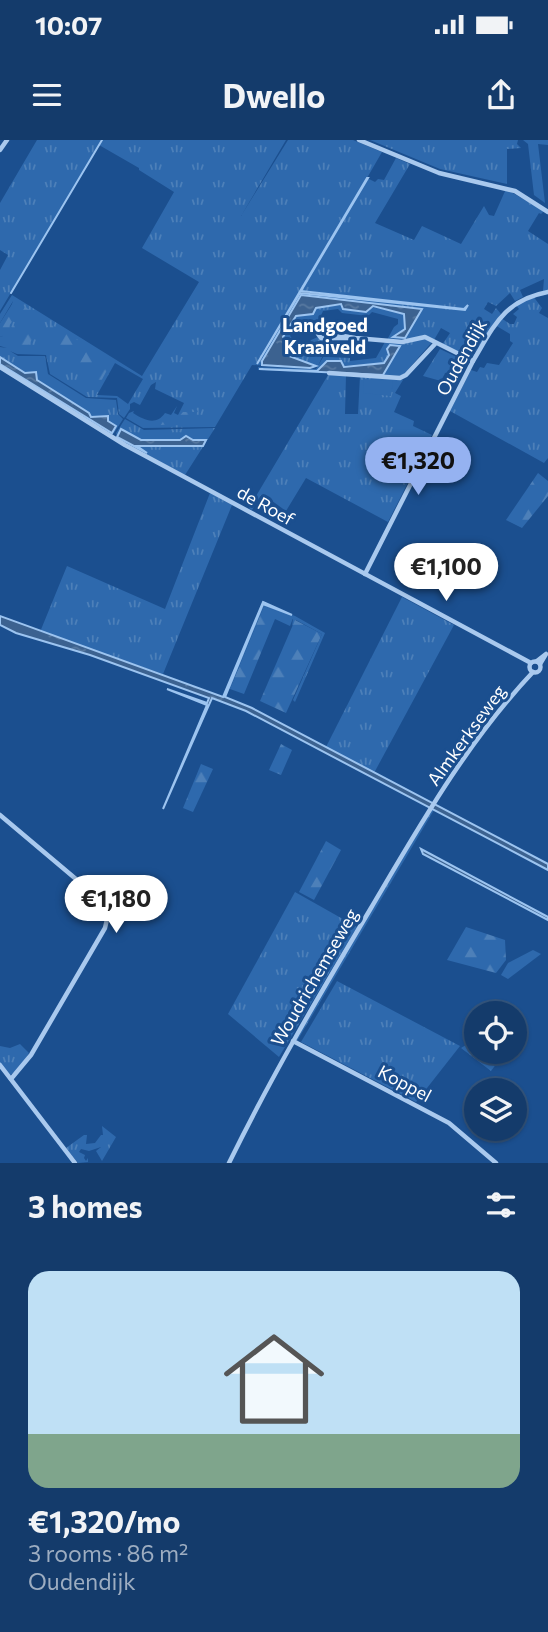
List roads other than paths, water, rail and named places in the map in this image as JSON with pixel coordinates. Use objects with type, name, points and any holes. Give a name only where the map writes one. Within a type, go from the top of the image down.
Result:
[{"type":"street","points":[[0,150],[7,140]]},
{"type":"street","points":[[359,140],[439,173],[515,191],[548,212]]},
{"type":"street","name":"Oudendijk","points":[[365,574],[473,361],[506,310],[524,298],[548,292]]},
{"type":"street","points":[[355,338],[321,338],[317,335],[320,332],[402,342],[422,337],[473,361]]},
{"type":"street","points":[[329,373],[401,378],[436,344]]},
{"type":"street","name":"de Roef","points":[[0,367],[125,445],[534,666]]},
{"type":"street","name":"Almkerkseweg","points":[[430,809],[484,729],[547,653]]},
{"type":"street","name":"Woudrichemseweg","points":[[229,1163],[293,1041],[430,809]]},
{"type":"street","points":[[0,815],[102,901],[108,915],[105,928],[31,1055],[11,1079]]},
{"type":"street","name":"Koppel","points":[[293,1041],[449,1123],[496,1163]]},
{"type":"street","points":[[0,1065],[75,1163]]},
{"type":"water","points":[[367,178],[301,291],[464,309],[468,305],[465,310],[300,293],[257,364]]},
{"type":"water","points":[[301,295],[422,309],[405,338],[393,337],[405,329],[404,314],[373,306],[366,312],[343,309],[341,304],[316,308],[313,314],[296,316],[283,337],[293,348],[289,356],[316,366],[310,368],[262,365]]},
{"type":"water","points":[[390,345],[400,346],[383,375],[259,369],[317,371],[327,361],[341,361],[344,367],[384,363],[389,355],[387,349]]},
{"type":"water","points":[[0,357],[25,373],[36,372],[37,380],[89,413],[91,417],[108,416],[108,421],[116,426],[112,433],[0,364]]},
{"type":"water","points":[[121,429],[141,440],[180,440],[186,436],[193,440],[206,440],[203,446],[137,446],[147,453],[117,437]]},
{"type":"water","points":[[263,602],[292,615],[263,604],[225,697],[252,708],[548,864],[548,870],[246,711],[212,698],[163,809],[207,705],[167,689],[207,703],[209,698],[90,655],[16,633],[0,625],[0,616],[223,697]]},
{"type":"water","points":[[421,849],[548,917],[548,920],[423,854]]},
{"type":"waterway","points":[[11,293],[102,140]]},
{"type":"district","name":"Landgoed Kraaiveld","points":[[325,335]]}]
